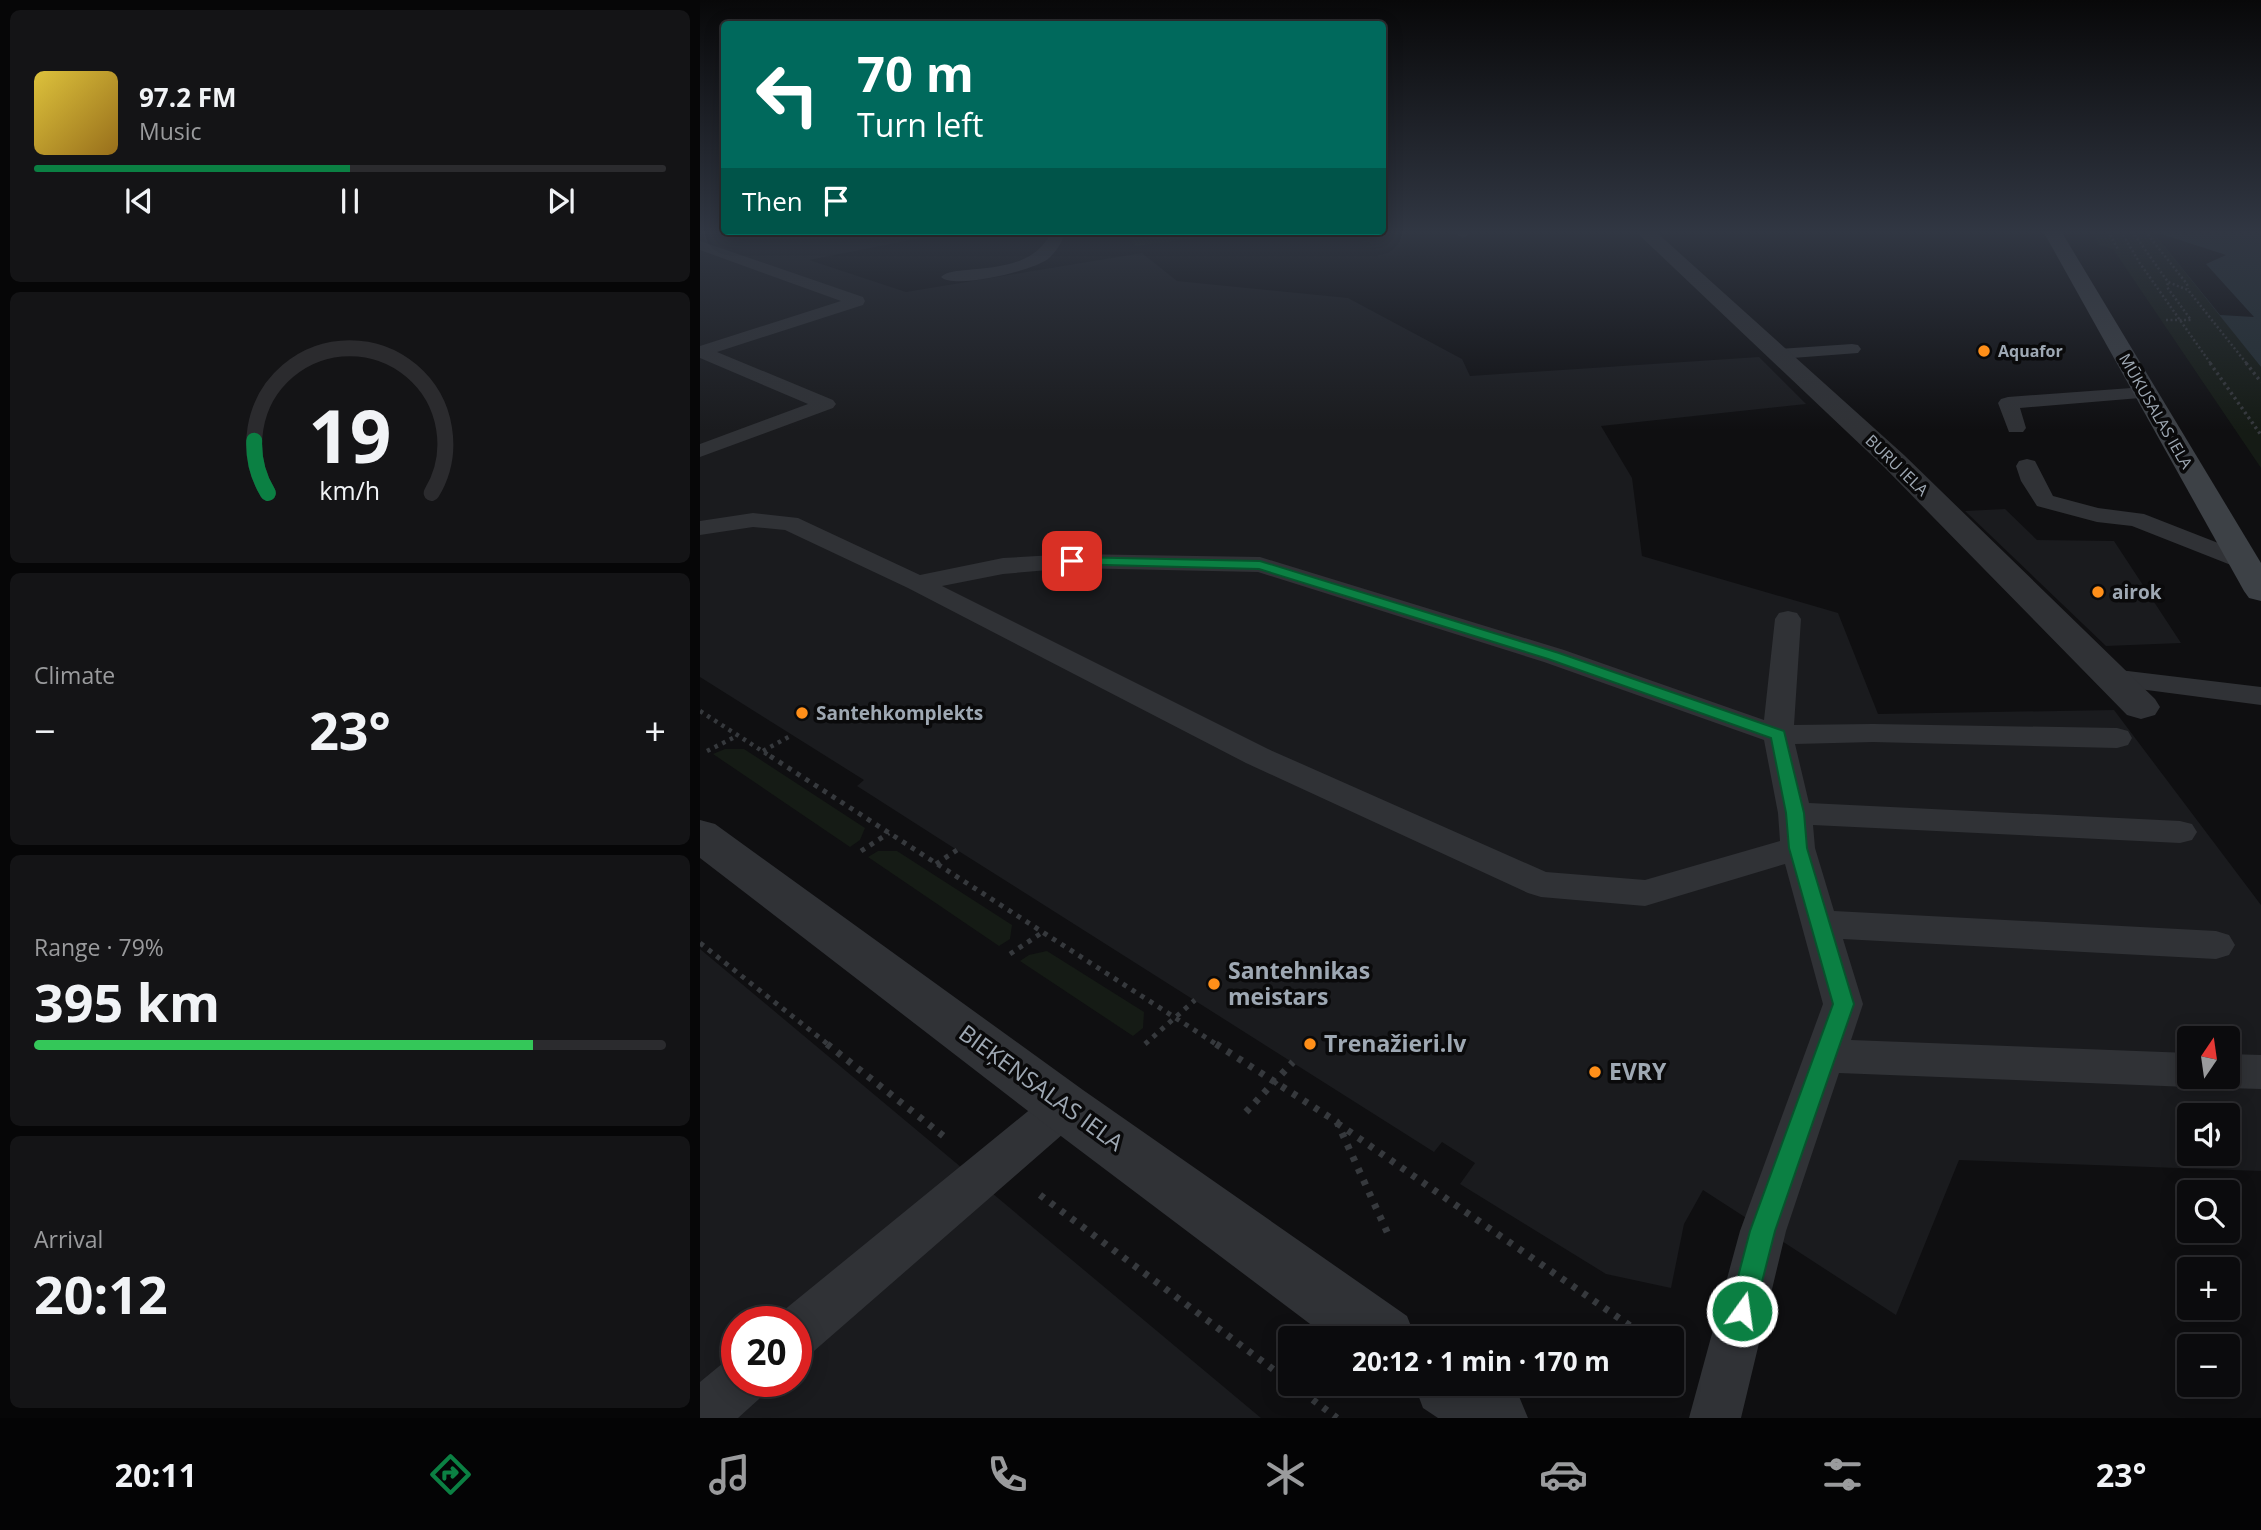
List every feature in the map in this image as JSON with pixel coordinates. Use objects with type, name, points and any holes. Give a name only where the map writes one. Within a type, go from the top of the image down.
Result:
[{"type":"main road","name":"MŪKUSALAS IELA","points":[[2090,297],[2261,591]]},
{"type":"street","name":"BURU IELA","points":[[1717,297],[1894,461],[2141,707]]},
{"type":"street","name":"BIEĶENSALAS IELA","points":[[700,835],[1064,1107],[1366,1326]]},
{"type":"street","points":[[1463,1396],[1493,1418]]},
{"type":"lane","points":[[701,352],[858,302],[845,297]]},
{"type":"lane","points":[[1779,354],[1852,348]]},
{"type":"lane","points":[[700,451],[826,404],[701,352]]},
{"type":"lane","points":[[2016,428],[2008,403],[2145,393]]},
{"type":"lane","points":[[2027,467],[2032,481],[2045,501],[2097,514],[2136,519],[2245,562]]},
{"type":"lane","points":[[700,528],[753,520],[790,523],[916,583],[1257,756],[1541,884],[1645,893],[1796,831],[2179,832]]},
{"type":"lane","points":[[916,583],[1003,566],[1072,561],[1260,565],[1553,656],[1779,735],[1873,733],[2118,738]]},
{"type":"lane","points":[[1715,1418],[1763,1231],[1843,1004],[1796,831],[1779,735],[1788,619]]},
{"type":"lane","points":[[2111,678],[2261,696]]},
{"type":"lane","points":[[1820,924],[2216,945]]},
{"type":"lane","points":[[1825,1056],[2177,1070]]},
{"type":"lane","points":[[2240,1071],[2261,1072]]},
{"type":"lane","points":[[812,1320],[1064,1107]]},
{"type":"lane","points":[[700,1416],[722,1397]]},
{"type":"path","points":[[2164,297],[2261,435]]},
{"type":"path","points":[[2166,320],[2191,320],[2174,297]]},
{"type":"path","points":[[2194,297],[2261,382]]},
{"type":"path","points":[[700,711],[1337,1122],[1630,1326]]},
{"type":"path","points":[[763,751],[792,735]]},
{"type":"path","points":[[707,751],[738,736]]},
{"type":"path","points":[[860,851],[889,833]]},
{"type":"path","points":[[936,864],[957,850]]},
{"type":"path","points":[[1010,954],[1042,932]]},
{"type":"path","points":[[1144,1044],[1195,1000]]},
{"type":"path","points":[[1247,1112],[1293,1062]]},
{"type":"path","points":[[1337,1122],[1388,1234]]},
{"type":"path","points":[[1308,1396],[1337,1418]]},
{"type":"shaded area","points":[[700,297],[1340,297],[1348,298],[1462,359],[1470,376],[1759,357],[1806,404],[1601,426],[1632,478],[1642,556],[1838,613],[1878,714],[2114,710],[2261,905],[2261,1171],[1959,1160],[1896,1315],[1703,1190],[1684,1224],[1671,1288],[1606,1274],[1460,1184],[1475,1163],[1442,1142],[1434,1152],[857,786],[864,780],[700,677]]},
{"type":"shaded area","points":[[2146,297],[2207,297],[2261,367],[2261,468]]},
{"type":"shaded area","points":[[2205,297],[2261,297],[2261,367]]},
{"type":"shaded area","name":"airok","points":[[2005,509],[2037,540],[2114,541],[2181,643],[2106,646],[1965,511]]},
{"type":"shaded area","points":[[725,749],[744,749],[865,828],[860,840],[850,847],[713,754]]},
{"type":"shaded area","points":[[878,851],[897,851],[1012,925],[1010,939],[999,946],[868,857]]},
{"type":"shaded area","points":[[700,949],[1261,1418],[700,1418]]},
{"type":"shaded area","points":[[1047,951],[1144,1012],[1143,1028],[1133,1036],[1020,961],[1029,955]]},
{"type":"pier","points":[[2206,297],[2236,297],[2254,317],[2220,315]]},
{"type":"place","name":"Aquafor","points":[[1984,351]]},
{"type":"place","name":"airok","points":[[2098,592]]},
{"type":"place","name":"Santehkomplekts","points":[[802,713]]},
{"type":"place","name":"Santehnikas meistars","points":[[1214,984]]},
{"type":"place","name":"Trenažieri.lv","points":[[1310,1044]]},
{"type":"place","name":"EVRY","points":[[1595,1072]]},
{"type":"route","points":[[1072,561],[1260,565],[1553,656],[1779,735],[1795,813],[1798,848],[1843,1004],[1763,1231],[1742,1311]]}]
